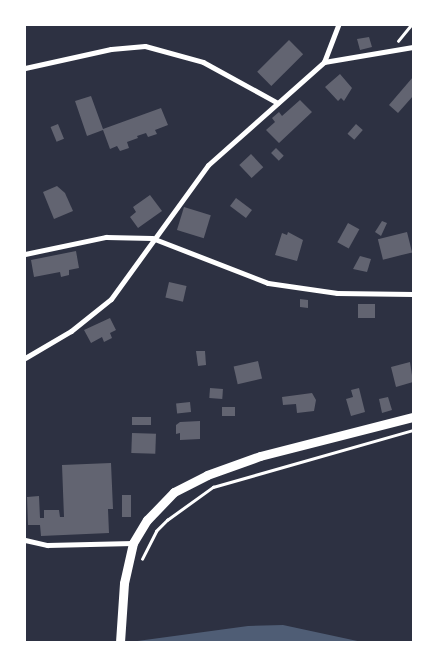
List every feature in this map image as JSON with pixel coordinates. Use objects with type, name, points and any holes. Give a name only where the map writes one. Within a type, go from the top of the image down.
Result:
[{"type":"street","points":[[25,358],[98,310],[115,293],[152,238],[208,165],[324,62],[338,25]]},
{"type":"street","points":[[25,68],[111,49],[145,46],[203,62],[278,103]]},
{"type":"street","points":[[324,62],[413,47]]},
{"type":"street","points":[[25,254],[106,237],[152,238],[268,283],[336,293],[413,294]]},
{"type":"street","points":[[120,640],[124,583],[133,542],[165,500],[196,480],[260,456],[413,417]]},
{"type":"street","points":[[25,540],[47,545],[133,542]]},
{"type":"path","points":[[390,50],[411,25]]},
{"type":"path","points":[[140,566],[156,531],[179,510],[213,487],[413,430]]},
{"type":"water","points":[[283,625],[362,642],[130,642],[248,626]]},
{"type":"building","points":[[369,37],[372,47],[360,50],[357,39]]},
{"type":"building","points":[[289,40],[303,54],[271,86],[257,72]]},
{"type":"building","points":[[340,74],[352,88],[344,101],[341,98],[338,101],[325,87]]},
{"type":"building","points":[[413,77],[413,96],[398,113],[389,105]]},
{"type":"building","points":[[91,96],[103,129],[161,108],[168,125],[155,130],[157,134],[148,137],[146,133],[137,136],[138,138],[127,142],[129,148],[120,151],[117,146],[110,149],[103,130],[87,136],[75,101]]},
{"type":"building","points":[[300,100],[312,112],[279,143],[266,130],[275,122],[272,118],[279,112],[282,116]]},
{"type":"building","points":[[58,124],[64,139],[57,142],[51,127]]},
{"type":"building","points":[[356,124],[363,130],[354,140],[347,134]]},
{"type":"building","points":[[276,148],[284,156],[279,161],[271,153]]},
{"type":"building","points":[[251,154],[263,167],[252,178],[239,165]]},
{"type":"building","points":[[57,186],[65,193],[73,211],[54,219],[43,192]]},
{"type":"building","points":[[150,195],[162,211],[138,228],[130,217],[136,212],[133,207]]},
{"type":"building","points":[[236,198],[252,210],[246,218],[230,206]]},
{"type":"building","points":[[184,207],[211,215],[204,238],[177,230]]},
{"type":"building","points":[[382,221],[387,223],[381,236],[375,232]]},
{"type":"building","points":[[348,223],[359,229],[349,249],[337,242]]},
{"type":"building","points":[[288,232],[303,240],[297,261],[275,255],[282,233],[287,235]]},
{"type":"building","points":[[407,232],[412,252],[383,260],[378,239]]},
{"type":"building","points":[[76,251],[79,268],[69,270],[69,275],[61,277],[60,272],[34,277],[31,260]]},
{"type":"building","points":[[360,256],[371,259],[367,272],[353,269]]},
{"type":"building","points":[[169,282],[187,286],[183,302],[165,298]]},
{"type":"building","points":[[300,299],[308,300],[308,308],[300,307]]},
{"type":"building","points":[[358,304],[375,304],[375,318],[358,318]]},
{"type":"building","points":[[110,318],[116,330],[110,333],[112,338],[104,342],[102,337],[91,343],[84,330]]},
{"type":"building","points":[[196,351],[205,351],[206,365],[198,366]]},
{"type":"building","points":[[258,361],[262,379],[238,384],[234,367]]},
{"type":"building","points":[[410,362],[413,382],[396,387],[391,367]]},
{"type":"building","points":[[210,388],[223,389],[222,399],[209,398]]},
{"type":"building","points":[[359,388],[365,412],[351,416],[346,399],[353,397],[351,390]]},
{"type":"building","points":[[312,393],[316,400],[314,411],[297,413],[296,404],[283,405],[282,397]]},
{"type":"building","points":[[388,397],[392,410],[382,413],[379,399]]},
{"type":"building","points":[[190,402],[191,412],[177,413],[176,403]]},
{"type":"building","points":[[222,407],[235,407],[235,416],[222,416]]},
{"type":"building","points":[[132,417],[151,417],[151,425],[132,425]]},
{"type":"building","points":[[200,421],[200,439],[180,440],[180,433],[176,434],[176,425],[180,422]]},
{"type":"building","points":[[132,433],[156,434],[155,454],[131,453]]},
{"type":"building","points":[[111,463],[113,509],[108,509],[109,533],[41,536],[40,525],[28,525],[27,497],[39,496],[40,518],[44,518],[44,510],[59,510],[60,517],[64,517],[62,465]]},
{"type":"building","points":[[122,495],[131,495],[131,517],[122,517]]}]
